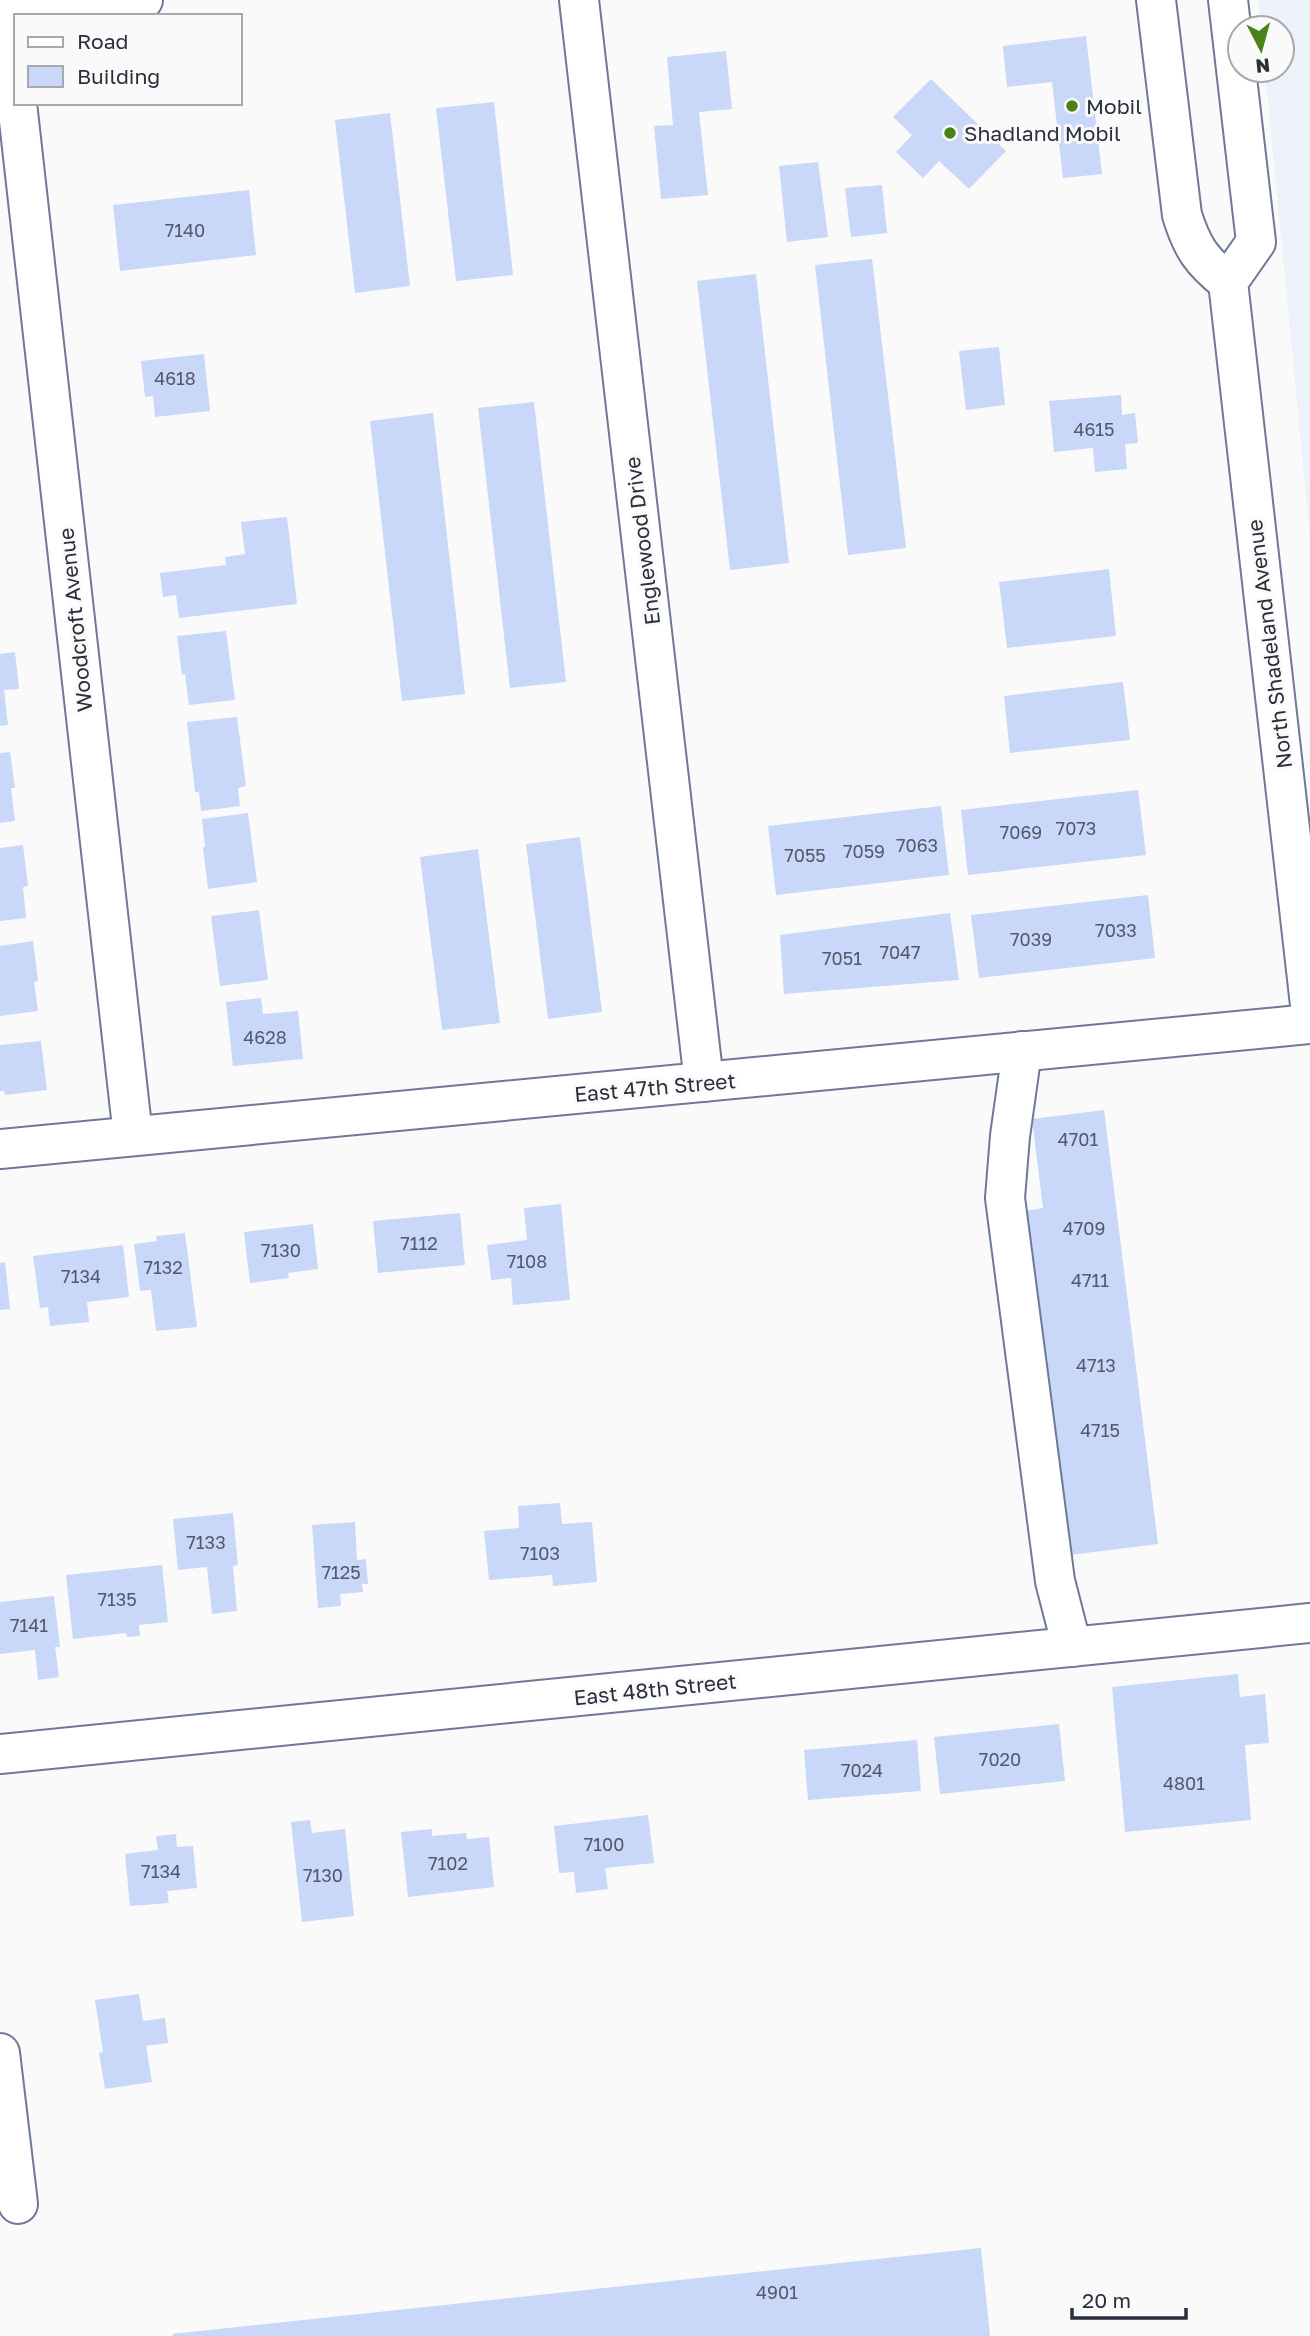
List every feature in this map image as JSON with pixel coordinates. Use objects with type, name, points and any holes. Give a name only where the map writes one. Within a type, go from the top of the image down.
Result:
[{"type":"street","points":[[14,83],[3,13],[143,0]]},
{"type":"street","name":"Englewood Drive","points":[[579,0],[705,1082]]},
{"type":"street","points":[[1156,0],[1182,215],[1189,239],[1200,258],[1228,282],[1256,242],[1228,0]]},
{"type":"street","name":"Woodcroft Avenue","points":[[17,105],[133,1136]]},
{"type":"street","name":"North Shadeland Avenue","points":[[1228,282],[1310,1005]]},
{"type":"street","name":"East 47th Street","points":[[0,1149],[1310,1024]]},
{"type":"street","points":[[1022,1051],[1010,1136],[1005,1198],[1055,1581],[1072,1647]]},
{"type":"street","name":"East 48th Street","points":[[0,1754],[1310,1623]]},
{"type":"street","points":[[0,2053],[18,2204]]},
{"type":"shaded area","points":[[1259,0],[1310,0],[1310,537],[1266,84],[1296,84],[1296,14],[1260,14]]},
{"type":"building","points":[[1086,36],[1102,174],[1063,178],[1052,82],[1007,87],[1003,46]]},
{"type":"building","points":[[726,51],[732,109],[699,112],[708,195],[661,199],[654,126],[673,125],[667,57]]},
{"type":"building","points":[[931,79],[1006,151],[969,189],[939,161],[923,178],[896,152],[912,135],[893,117]]},
{"type":"building","points":[[494,102],[513,275],[456,281],[436,108]]},
{"type":"building","points":[[390,113],[410,286],[355,293],[335,120]]},
{"type":"building","points":[[818,162],[828,237],[787,242],[779,166]]},
{"type":"building","points":[[882,185],[887,233],[851,237],[845,188]]},
{"type":"building","points":[[249,190],[256,255],[120,271],[113,205]]},
{"type":"building","points":[[872,259],[906,548],[848,555],[815,265]]},
{"type":"building","points":[[756,274],[789,563],[730,570],[697,281]]},
{"type":"building","points":[[999,347],[1005,405],[966,410],[959,351]]},
{"type":"building","points":[[204,354],[210,411],[155,417],[153,396],[145,397],[141,361]]},
{"type":"building","points":[[1121,395],[1122,415],[1135,413],[1138,443],[1125,444],[1127,469],[1095,472],[1093,448],[1054,452],[1049,401]]},
{"type":"building","points":[[534,402],[566,682],[510,688],[478,408]]},
{"type":"building","points":[[433,413],[465,694],[402,701],[370,421]]},
{"type":"building","points":[[287,517],[297,604],[179,618],[176,595],[163,597],[160,573],[226,565],[225,557],[245,554],[241,522]]},
{"type":"building","points":[[1109,569],[1116,636],[1007,648],[999,582]]},
{"type":"building","points":[[226,631],[235,700],[189,705],[177,636]]},
{"type":"building","points":[[15,652],[19,689],[4,690],[8,725],[0,726],[0,654]]},
{"type":"building","points":[[1123,682],[1130,740],[1010,753],[1004,696]]},
{"type":"building","points":[[237,717],[246,786],[238,788],[240,806],[201,811],[199,792],[195,792],[187,722]]},
{"type":"building","points":[[10,752],[15,788],[11,788],[15,821],[0,823],[0,753]]},
{"type":"building","points":[[1138,790],[1146,855],[968,875],[961,810]]},
{"type":"building","points":[[941,806],[949,875],[776,895],[768,826]]},
{"type":"building","points":[[248,813],[257,882],[208,889],[202,819]]},
{"type":"building","points":[[580,837],[602,1012],[548,1019],[526,844]]},
{"type":"building","points":[[23,845],[28,886],[23,887],[26,918],[0,921],[0,848]]},
{"type":"building","points":[[478,849],[500,1023],[442,1030],[420,857]]},
{"type":"building","points":[[1148,895],[1155,958],[979,978],[971,915]]},
{"type":"building","points":[[259,910],[268,980],[220,986],[211,916]]},
{"type":"building","points":[[950,913],[959,980],[784,994],[780,935]]},
{"type":"building","points":[[33,941],[38,981],[34,982],[38,1011],[0,1016],[0,946]]},
{"type":"building","points":[[261,998],[263,1014],[298,1011],[303,1059],[233,1066],[226,1002]]},
{"type":"building","points":[[41,1041],[47,1090],[5,1095],[4,1091],[0,1091],[0,1045]]},
{"type":"building","points":[[1104,1110],[1158,1544],[1062,1556],[1020,1212],[1043,1208],[1032,1119]]},
{"type":"building","points":[[561,1204],[570,1300],[513,1305],[511,1278],[491,1280],[487,1245],[527,1240],[524,1208]]},
{"type":"building","points":[[460,1213],[465,1265],[378,1273],[373,1221]]},
{"type":"building","points":[[313,1224],[318,1269],[288,1273],[289,1278],[250,1283],[244,1232]]},
{"type":"building","points":[[185,1233],[197,1327],[156,1331],[151,1290],[140,1291],[134,1244],[157,1241],[156,1236]]},
{"type":"building","points":[[123,1245],[129,1297],[87,1302],[89,1322],[50,1326],[48,1307],[40,1308],[33,1256]]},
{"type":"building","points":[[5,1262],[10,1309],[0,1310],[0,1263]]},
{"type":"building","points":[[560,1503],[562,1524],[592,1522],[597,1582],[553,1586],[552,1575],[489,1580],[484,1531],[519,1528],[518,1506]]},
{"type":"building","points":[[233,1513],[238,1565],[233,1566],[237,1611],[212,1614],[207,1567],[178,1570],[173,1519]]},
{"type":"building","points":[[355,1522],[357,1560],[366,1559],[368,1584],[362,1584],[363,1592],[340,1594],[341,1606],[318,1608],[312,1525]]},
{"type":"building","points":[[162,1565],[168,1622],[139,1625],[140,1636],[127,1637],[126,1633],[73,1639],[66,1575]]},
{"type":"building","points":[[54,1596],[60,1647],[55,1647],[59,1677],[38,1680],[35,1650],[0,1654],[0,1602]]},
{"type":"building","points":[[1238,1674],[1240,1697],[1265,1694],[1269,1743],[1245,1745],[1251,1820],[1125,1832],[1112,1687]]},
{"type":"building","points":[[1059,1724],[1065,1781],[940,1794],[934,1737]]},
{"type":"building","points":[[917,1740],[921,1791],[808,1800],[804,1750]]},
{"type":"building","points":[[648,1815],[654,1863],[605,1868],[608,1889],[576,1893],[574,1872],[559,1873],[554,1826]]},
{"type":"building","points":[[310,1820],[312,1833],[345,1829],[354,1916],[302,1922],[291,1822]]},
{"type":"building","points":[[432,1829],[432,1836],[466,1833],[467,1839],[489,1837],[494,1887],[408,1897],[401,1832]]},
{"type":"building","points":[[176,1834],[177,1847],[193,1846],[197,1888],[167,1891],[169,1903],[130,1906],[125,1854],[158,1850],[156,1836]]},
{"type":"building","points":[[139,1994],[143,2021],[165,2018],[168,2043],[146,2046],[152,2082],[105,2089],[99,2053],[103,2052],[95,2000]]},
{"type":"building","points":[[981,2248],[990,2336],[172,2334]]},
{"type":"place","name":"Mobil","points":[[1072,106]]},
{"type":"place","name":"Shadland Mobil","points":[[950,133]]}]
